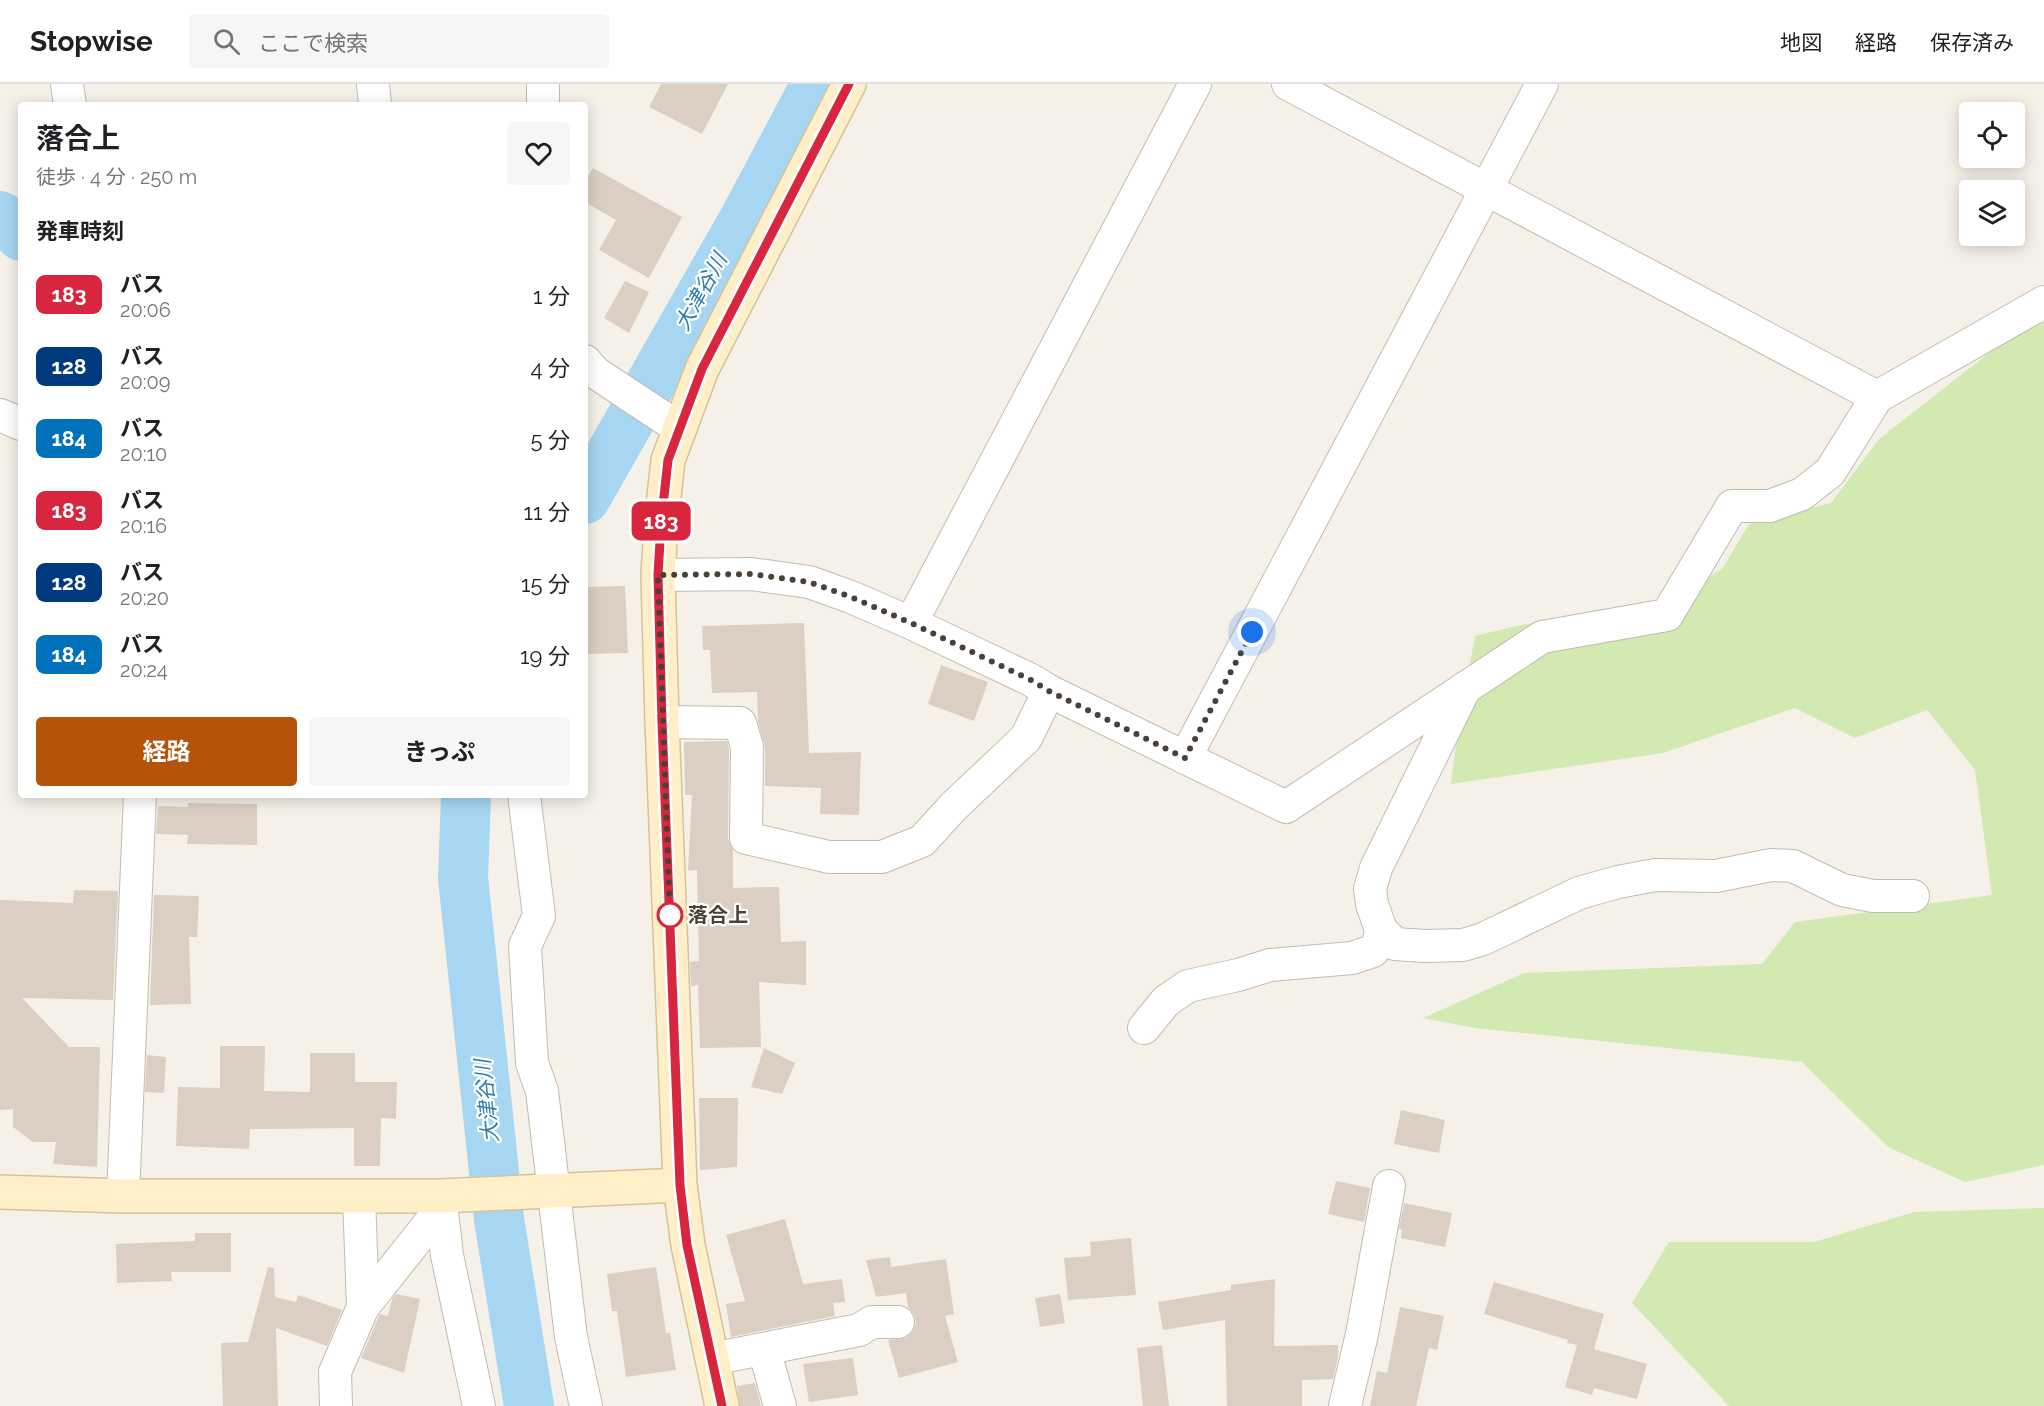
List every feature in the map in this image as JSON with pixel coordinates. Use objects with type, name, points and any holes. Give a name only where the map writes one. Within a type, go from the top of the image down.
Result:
[{"type":"main road","points":[[722,1406],[687,1245],[680,1185],[658,575],[669,421],[702,369],[849,84]]},
{"type":"main road","points":[[0,1192],[123,1196],[358,1196],[444,1200],[680,1185]]},
{"type":"street","points":[[67,84],[70,102]]},
{"type":"street","points":[[373,84],[375,102]]},
{"type":"street","points":[[543,84],[543,102]]},
{"type":"street","points":[[911,623],[1195,84]]},
{"type":"street","points":[[1288,84],[1877,397]]},
{"type":"street","points":[[1185,758],[1542,84]]},
{"type":"street","points":[[658,575],[751,574],[809,582],[851,597],[1031,680],[1049,691],[1286,807],[1542,637],[1667,615],[1732,506],[1770,506],[1802,494],[1830,472],[1877,397],[2044,302]]},
{"type":"street","points":[[590,367],[669,421]]},
{"type":"street","points":[[1466,688],[1376,868],[1370,889],[1372,904],[1381,930],[1395,944],[1463,945],[1483,939],[1579,893],[1655,875],[1716,876],[1771,865],[1793,866],[1842,890],[1873,896],[1913,896]]},
{"type":"street","points":[[662,722],[740,723],[747,747],[746,838],[829,857],[882,857],[922,841],[954,806],[1026,738],[1049,691]]},
{"type":"street","points":[[123,1196],[140,798]]},
{"type":"street","points":[[524,798],[539,916],[525,946],[532,1063],[542,1091],[571,1337],[586,1406]]},
{"type":"street","points":[[1144,1028],[1166,1001],[1188,986],[1270,965],[1352,958],[1373,951],[1379,942],[1381,930]]},
{"type":"street","points":[[1345,1406],[1362,1334],[1389,1186]]},
{"type":"street","points":[[358,1196],[363,1307]]},
{"type":"street","points":[[336,1406],[335,1372],[363,1307],[444,1200]]},
{"type":"street","points":[[444,1200],[447,1255],[479,1406]]},
{"type":"street","points":[[712,1359],[859,1330],[872,1322],[898,1322]]},
{"type":"street","points":[[764,1349],[780,1406]]},
{"type":"green space","points":[[2044,310],[2044,1165],[1965,1182],[1888,1147],[1802,1062],[1475,1028],[1423,1018],[1524,973],[1762,964],[1795,922],[1992,895],[1975,770],[1927,710],[1855,738],[1795,708],[1663,753],[1451,784],[1458,728],[1475,636],[1516,626],[1668,601],[1722,569],[1749,524],[1831,503],[1879,439]]},
{"type":"green space","points":[[2044,1208],[2044,1406],[1729,1406],[1632,1303],[1669,1242],[1814,1242],[1914,1212]]},
{"type":"building","points":[[661,84],[728,84],[702,134],[649,107]]},
{"type":"building","points":[[593,168],[682,217],[649,278],[599,250],[616,220],[588,204],[588,177]]},
{"type":"building","points":[[625,281],[649,292],[629,333],[604,318]]},
{"type":"building","points":[[625,586],[628,653],[588,654],[588,587]]},
{"type":"building","points":[[804,623],[809,753],[861,752],[859,815],[820,814],[821,788],[765,786],[765,747],[758,722],[757,692],[712,693],[710,650],[703,650],[702,626]]},
{"type":"building","points":[[941,665],[988,682],[974,721],[928,704]]},
{"type":"building","points":[[727,741],[729,749],[728,838],[733,850],[733,888],[779,887],[781,942],[806,941],[806,985],[759,982],[761,1047],[700,1048],[698,985],[691,986],[690,962],[699,961],[697,870],[688,871],[692,795],[685,795],[684,742]]},
{"type":"building","points":[[188,803],[257,804],[257,845],[187,844],[188,835],[156,834],[158,806],[188,807]]},
{"type":"building","points":[[74,890],[118,891],[113,1000],[22,998],[69,1047],[100,1047],[97,1167],[53,1164],[56,1142],[33,1142],[13,1127],[13,1109],[0,1110],[0,900],[73,903]]},
{"type":"building","points":[[154,895],[199,896],[197,937],[189,937],[191,1004],[150,1005]]},
{"type":"building","points":[[220,1046],[265,1046],[264,1091],[310,1092],[310,1053],[355,1053],[355,1082],[397,1082],[396,1119],[381,1118],[380,1166],[354,1166],[354,1128],[250,1129],[249,1149],[176,1146],[178,1087],[220,1088]]},
{"type":"building","points":[[764,1048],[795,1063],[782,1094],[751,1087]]},
{"type":"building","points":[[147,1055],[166,1057],[164,1093],[145,1092]]},
{"type":"building","points":[[699,1098],[738,1098],[737,1167],[700,1170]]},
{"type":"building","points":[[1401,1110],[1445,1120],[1439,1153],[1394,1144]]},
{"type":"building","points":[[1336,1181],[1370,1188],[1364,1222],[1328,1214]]},
{"type":"building","points":[[1404,1203],[1452,1213],[1445,1247],[1401,1238],[1402,1230],[1399,1229]]},
{"type":"building","points":[[785,1219],[803,1284],[842,1279],[845,1302],[833,1303],[835,1316],[731,1337],[726,1304],[745,1301],[726,1235]]},
{"type":"building","points":[[195,1233],[231,1233],[231,1272],[171,1272],[172,1281],[117,1283],[116,1244],[195,1241]]},
{"type":"building","points":[[1131,1238],[1136,1295],[1068,1300],[1064,1258],[1091,1256],[1090,1242]]},
{"type":"building","points":[[890,1257],[891,1267],[946,1259],[954,1314],[945,1316],[958,1362],[899,1378],[888,1340],[906,1338],[913,1331],[916,1323],[914,1314],[908,1307],[906,1293],[876,1297],[866,1260]]},
{"type":"building","points":[[268,1267],[274,1268],[275,1297],[296,1302],[298,1295],[342,1310],[327,1346],[276,1328],[278,1406],[223,1406],[221,1343],[248,1342]]},
{"type":"building","points":[[656,1267],[666,1333],[670,1333],[676,1370],[626,1377],[617,1311],[612,1311],[607,1274]]},
{"type":"building","points":[[1275,1279],[1274,1346],[1338,1345],[1333,1379],[1302,1380],[1302,1406],[1227,1406],[1225,1320],[1163,1330],[1158,1302],[1231,1290],[1231,1285]]},
{"type":"building","points":[[1494,1282],[1604,1314],[1594,1349],[1647,1364],[1637,1399],[1594,1388],[1592,1395],[1565,1387],[1577,1345],[1567,1343],[1568,1340],[1484,1314]]},
{"type":"building","points":[[396,1294],[420,1299],[404,1373],[361,1358],[380,1314],[388,1316],[392,1299]]},
{"type":"building","points":[[1060,1294],[1065,1323],[1040,1327],[1035,1298]]},
{"type":"building","points":[[1400,1307],[1444,1316],[1437,1350],[1429,1348],[1416,1406],[1370,1406],[1377,1371],[1387,1373]]},
{"type":"building","points":[[1162,1345],[1169,1406],[1143,1406],[1137,1348]]},
{"type":"building","points":[[853,1358],[858,1395],[809,1402],[803,1364]]},
{"type":"building","points":[[755,1383],[761,1406],[740,1406],[737,1386]]},
{"type":"waterway","name":"大津谷川","points":[[588,494],[746,216],[816,84]]},
{"type":"waterway","points":[[0,216],[18,233]]},
{"type":"waterway","name":"大津谷川","points":[[466,798],[463,878],[499,1219],[529,1406]]},
{"type":"bus line","name":"183","points":[[722,1406],[687,1245],[680,1185],[662,722],[658,575],[661,524],[668,460],[702,369],[849,84]]},
{"type":"place","name":"落合上","points":[[670,915]]},
{"type":"route","points":[[670,915],[658,575],[751,574],[809,582],[851,597],[931,633],[1031,680],[1185,758],[1252,632]]}]
